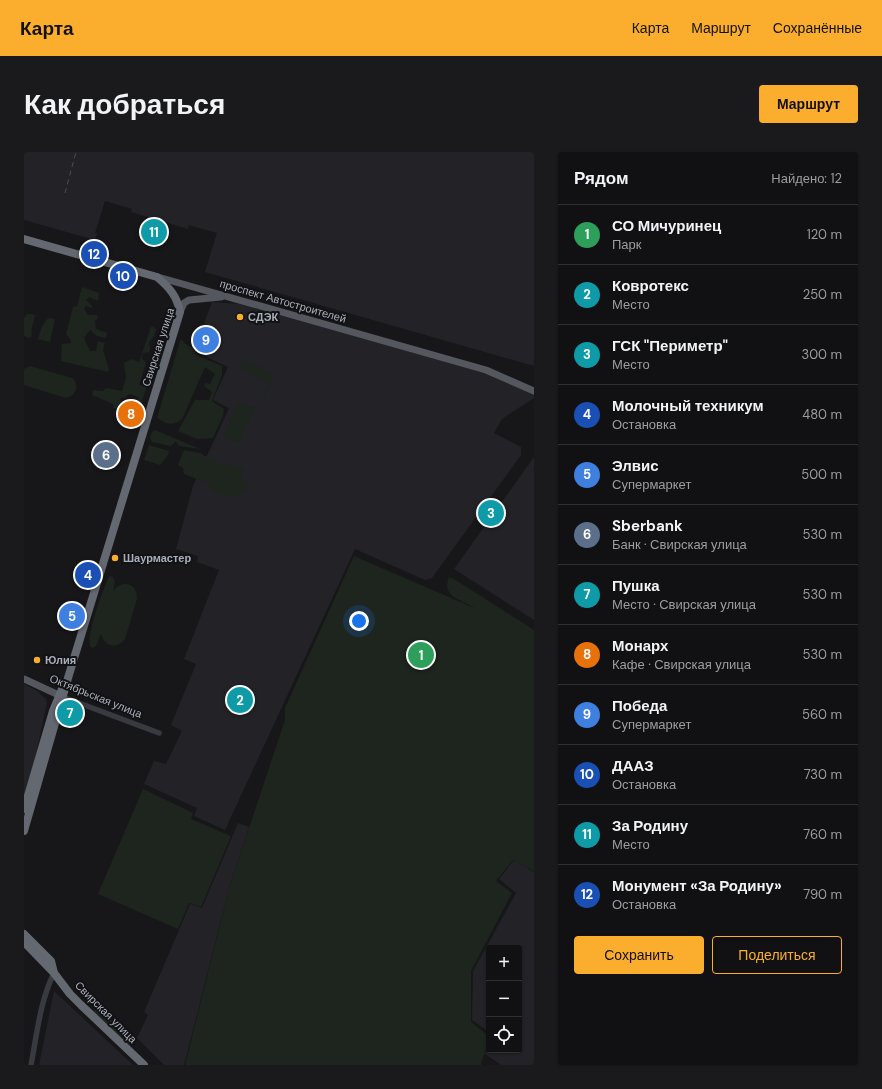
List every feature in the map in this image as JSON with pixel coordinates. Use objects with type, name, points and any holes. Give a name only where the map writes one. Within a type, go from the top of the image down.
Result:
[{"type":"highway","name":"проспект Автостроителей","points":[[24,239],[157,277]]},
{"type":"highway","points":[[157,277],[172,290],[180,312]]},
{"type":"highway","name":"Свирская улица","points":[[24,831],[61,696],[68,678],[180,312]]},
{"type":"highway","points":[[24,809],[53,711],[61,696]]},
{"type":"highway","name":"Свирская улица","points":[[24,934],[51,961],[54,973]]},
{"type":"highway","name":"Свирская улица","points":[[24,942],[54,973],[70,994],[144,1065]]},
{"type":"main road","name":"проспект Автостроителей","points":[[157,277],[486,370],[534,391]]},
{"type":"main road","name":"Свирская улица","points":[[180,312],[184,303],[189,300],[226,296]]},
{"type":"main road","name":"Октябрьская улица","points":[[24,679],[61,696]]},
{"type":"street","name":"Октябрьская улица","points":[[61,696],[160,733]]},
{"type":"street","points":[[31,1065],[43,1001],[54,973]]},
{"type":"shaded area","points":[[24,152],[534,152],[534,366],[205,272],[217,233],[189,225],[188,229],[131,212],[132,209],[105,201],[95,233],[97,233],[95,240],[24,220]]},
{"type":"shaded area","points":[[82,287],[99,293],[98,301],[89,297],[86,300],[92,308],[86,306],[84,309],[88,315],[97,315],[98,318],[95,321],[96,329],[107,333],[106,338],[97,336],[90,330],[84,338],[90,351],[96,351],[98,341],[105,343],[103,350],[109,369],[108,372],[61,361],[62,344],[71,343],[71,340],[66,334],[73,307],[77,306]]},
{"type":"shaded area","points":[[212,302],[240,304],[490,374],[534,394],[534,398],[502,419],[494,433],[521,447],[521,455],[432,578],[425,580],[355,549],[225,830],[194,816],[197,808],[144,784],[154,761],[166,764],[182,731],[171,725],[196,664],[184,659],[219,570],[197,562],[198,556],[176,549],[193,486],[229,408],[213,400],[228,367],[194,351]]},
{"type":"shaded area","points":[[27,314],[35,315],[32,336],[29,338],[24,336],[24,318]]},
{"type":"shaded area","points":[[48,318],[55,319],[50,342],[38,339],[42,326]]},
{"type":"shaded area","points":[[153,326],[156,330],[154,336],[149,342],[149,352],[143,353],[142,358],[146,363],[139,385],[145,386],[149,372],[151,373],[141,405],[137,403],[138,397],[129,394],[125,398],[121,398],[120,411],[114,408],[113,404],[92,395],[93,390],[103,391],[106,388],[122,391],[126,377],[124,363],[131,359],[139,362],[151,327]]},
{"type":"shaded area","points":[[182,340],[192,348],[196,355],[222,366],[222,375],[212,401],[224,409],[223,416],[213,438],[197,439],[178,431],[195,400],[209,400],[212,392],[204,386],[205,383],[210,384],[215,374],[205,367],[182,419],[178,422],[170,424],[157,418],[180,341]]},
{"type":"shaded area","points":[[243,359],[260,366],[273,377],[266,395],[263,395],[269,382],[251,375],[247,369],[243,371],[240,370]]},
{"type":"shaded area","points":[[30,366],[72,378],[76,384],[76,390],[72,395],[66,398],[24,385],[24,369]]},
{"type":"shaded area","points":[[237,404],[256,407],[239,443],[223,437]]},
{"type":"shaded area","points":[[155,430],[200,449],[179,446],[176,441],[171,446],[152,442],[150,438],[152,432]]},
{"type":"shaded area","points":[[149,445],[169,451],[168,455],[160,465],[144,460]]},
{"type":"shaded area","points":[[184,450],[200,453],[222,466],[229,464],[244,470],[241,478],[248,485],[246,490],[232,498],[211,491],[207,483],[184,474],[183,468],[178,465]]},
{"type":"shaded area","points":[[534,457],[534,620],[454,569]]},
{"type":"shaded area","points":[[354,556],[474,608],[450,594],[447,584],[449,577],[454,579],[534,630],[534,871],[513,860],[496,881],[512,893],[471,971],[471,1022],[486,1034],[486,1049],[481,1065],[185,1065],[230,885],[285,720],[285,708]]},
{"type":"shaded area","points":[[110,576],[113,577],[115,581],[113,591],[121,585],[129,584],[135,589],[137,599],[125,639],[118,645],[111,645],[105,641],[101,634],[96,646],[93,648],[90,647],[90,640],[93,622],[102,593]]},
{"type":"shaded area","points":[[24,684],[37,691],[46,699],[47,703],[34,763],[24,799]]},
{"type":"shaded area","points":[[143,789],[193,813],[191,819],[231,836],[201,907],[189,903],[178,929],[98,894]]},
{"type":"shaded area","points":[[238,823],[249,827],[230,885],[184,1065],[164,1065],[137,1038],[148,1015],[144,1012],[190,904],[202,908]]},
{"type":"shaded area","points":[[514,860],[534,872],[534,1065],[501,1065],[485,1054],[486,1052],[522,1053],[522,945],[487,945],[516,893],[499,879]]},
{"type":"shaded area","points":[[486,947],[486,1030],[472,1020],[473,971]]},
{"type":"shaded area","points":[[54,991],[133,1065],[39,1065]]},
{"type":"shaded area","points":[[101,1009],[131,1040],[131,1047],[92,1011]]},
{"type":"railway","points":[[65,193],[76,152]]},
{"type":"place","name":"За Родину","points":[[154,232]]},
{"type":"place","name":"Монумент «За Родину»","points":[[94,254]]},
{"type":"place","name":"ДААЗ","points":[[123,276]]},
{"type":"place","name":"СДЭК","points":[[240,317]]},
{"type":"place","name":"Победа","points":[[206,340]]},
{"type":"place","name":"Монарх","points":[[131,414]]},
{"type":"place","name":"Sberbank","points":[[106,455]]},
{"type":"place","name":"ГСК \"Периметр\"","points":[[491,513]]},
{"type":"place","name":"Шаурмастер","points":[[115,558]]},
{"type":"place","name":"Молочный техникум","points":[[88,575]]},
{"type":"place","name":"Элвис","points":[[72,616]]},
{"type":"place","name":"СО Мичуринец","points":[[421,655]]},
{"type":"place","name":"Юлия","points":[[37,660]]},
{"type":"place","name":"Ковротекс","points":[[240,700]]},
{"type":"place","name":"Пушка","points":[[70,713]]}]
